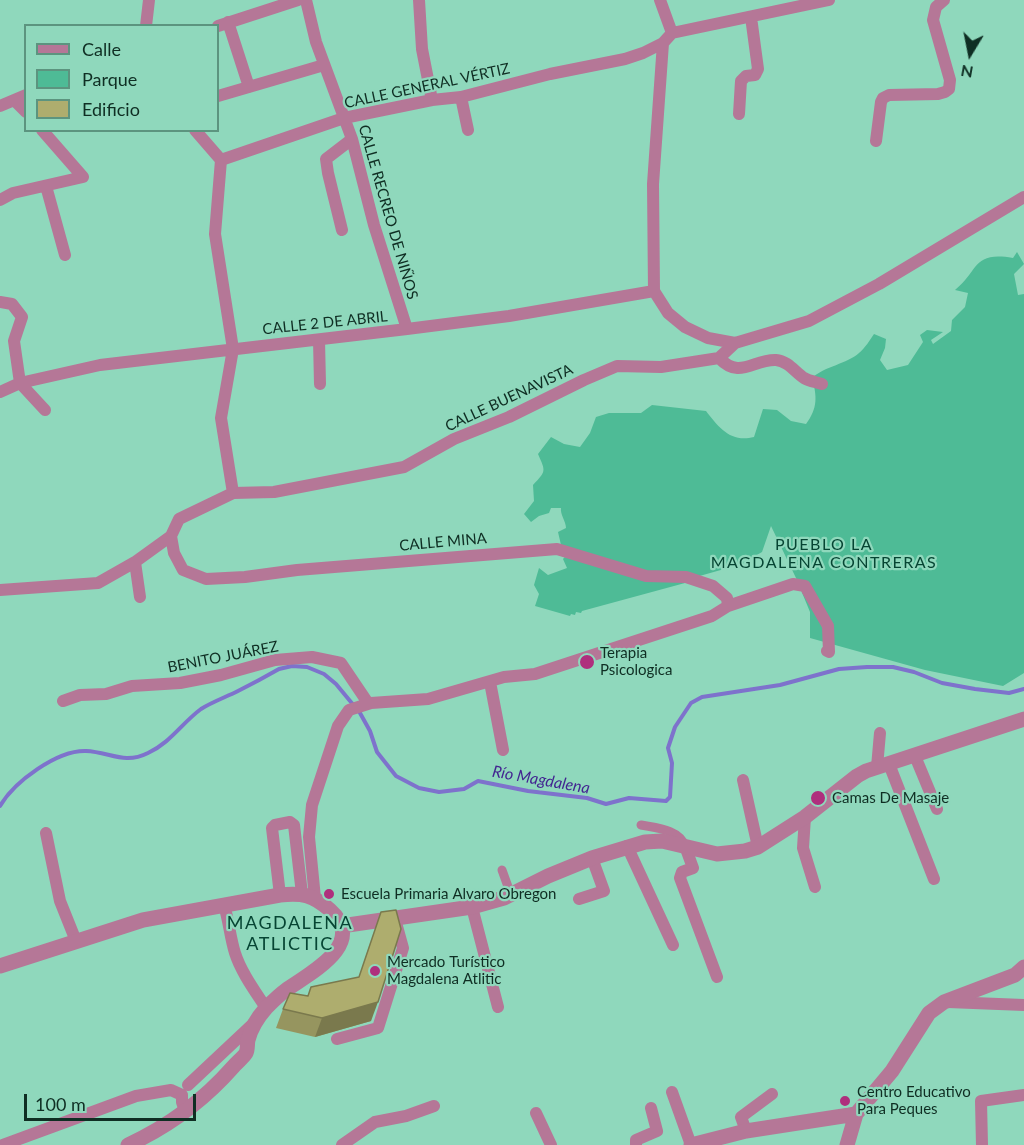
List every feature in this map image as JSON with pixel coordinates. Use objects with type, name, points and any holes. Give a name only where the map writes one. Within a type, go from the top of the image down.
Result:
[{"type":"street","points":[[146,24],[149,0]]},
{"type":"street","points":[[249,87],[223,24],[298,0]]},
{"type":"street","name":"CALLE RECREO DE NIÑOS","points":[[306,0],[316,42],[352,139],[374,225],[406,329]]},
{"type":"street","points":[[419,0],[422,49],[432,100]]},
{"type":"street","points":[[660,0],[672,33],[829,0]]},
{"type":"street","points":[[876,141],[881,102],[884,98],[889,95],[938,94],[949,89],[950,80],[933,20],[936,7],[944,0]]},
{"type":"street","points":[[739,114],[741,81],[746,76],[755,75],[758,69],[751,17]]},
{"type":"street","name":"CALLE GENERAL VÉRTIZ","points":[[221,160],[344,118],[432,100],[461,97],[550,74],[625,59],[663,43],[672,33]]},
{"type":"street","points":[[663,43],[653,184],[654,291],[668,313],[685,327],[708,338],[735,343],[809,321],[879,284],[1024,197]]},
{"type":"street","points":[[219,96],[324,65]]},
{"type":"street","points":[[461,97],[468,130]]},
{"type":"street","points":[[0,106],[20,98]]},
{"type":"street","points":[[0,200],[13,193],[84,177],[44,132]]},
{"type":"street","points":[[197,132],[221,160],[215,234],[232,349],[221,418],[233,493]]},
{"type":"street","points":[[342,230],[326,159],[352,139]]},
{"type":"street","points":[[46,186],[65,255]]},
{"type":"street","name":"CALLE 2 DE ABRIL","points":[[0,392],[20,384],[100,365],[509,316],[654,291]]},
{"type":"street","points":[[0,302],[12,304],[22,317],[14,341],[20,384],[45,410]]},
{"type":"street","points":[[319,340],[320,384]]},
{"type":"street","points":[[735,343],[720,358],[728,367],[740,369],[768,361],[780,361],[788,364],[804,378],[822,384]]},
{"type":"street","name":"CALLE BUENAVISTA","points":[[0,590],[98,583],[135,562],[171,536],[179,519],[233,493],[274,492],[404,467],[454,439],[509,417],[617,366],[661,367],[720,358]]},
{"type":"street","name":"CALLE MINA","points":[[171,536],[174,553],[183,570],[206,579],[463,555],[557,549],[646,576],[686,577],[713,586],[727,598],[728,606]]},
{"type":"street","points":[[135,562],[140,597]]},
{"type":"street","points":[[308,896],[312,805],[338,726],[349,710],[367,703],[428,699],[504,677],[536,674],[712,616],[728,606],[793,584],[806,586],[828,626],[829,652],[827,651]]},
{"type":"street","name":"BENITO JUÁREZ","points":[[63,701],[80,695],[106,694],[132,686],[180,683],[221,675],[275,660],[312,657],[341,663],[367,703]]},
{"type":"street","points":[[490,681],[503,750]]},
{"type":"street","points":[[341,926],[472,907],[512,895],[548,876],[592,858],[645,842],[662,841],[717,854],[758,847],[805,817],[857,776],[883,765],[1024,719]]},
{"type":"street","points":[[880,732],[883,765],[934,879]]},
{"type":"street","points":[[915,756],[937,809]]},
{"type":"street","points":[[743,780],[758,847]]},
{"type":"street","points":[[805,817],[803,848],[815,887]]},
{"type":"street","points":[[279,895],[272,828],[275,825],[290,822],[294,825],[308,896]]},
{"type":"street","points":[[641,825],[669,830],[683,840],[693,868],[682,872],[680,878],[717,977]]},
{"type":"street","points":[[46,833],[60,901],[76,941]]},
{"type":"street","points":[[627,846],[673,945]]},
{"type":"street","points":[[579,899],[604,891],[592,858]]},
{"type":"street","points":[[502,870],[512,895]]},
{"type":"street","points":[[0,966],[143,920],[279,895],[308,896],[337,916],[341,926],[341,938],[330,958],[317,971],[286,990],[188,1085]]},
{"type":"street","points":[[128,1145],[159,1130],[185,1111],[223,1079],[247,1052],[248,1041],[262,1014],[251,985],[235,954],[224,905]]},
{"type":"street","points":[[472,907],[498,1007]]},
{"type":"street","points":[[337,1039],[378,1028],[403,948],[394,918]]},
{"type":"street","points":[[847,1145],[856,1114],[892,1071],[929,1013],[944,1002],[1015,975],[1024,967]]},
{"type":"street","points":[[944,1002],[1024,1005]]},
{"type":"street","points":[[3,1145],[136,1096],[171,1090],[182,1095],[185,1111]]},
{"type":"street","points":[[672,1092],[691,1145],[746,1131],[856,1114]]},
{"type":"street","points":[[746,1131],[741,1117],[772,1095]]},
{"type":"street","points":[[982,1145],[981,1101],[1024,1095]]},
{"type":"street","points":[[342,1145],[375,1122],[406,1116],[434,1106]]},
{"type":"street","points":[[636,1145],[636,1140],[657,1131],[651,1108]]},
{"type":"street","points":[[536,1113],[551,1145]]},
{"type":"green space","points":[[1017,252],[1024,264],[1014,274],[1018,295],[1024,294],[1024,673],[1003,686],[925,670],[810,638],[810,612],[771,526],[762,552],[749,562],[696,577],[685,583],[581,613],[576,612],[575,615],[570,616],[535,606],[539,594],[534,585],[539,568],[548,575],[567,568],[563,559],[571,550],[561,545],[558,532],[566,528],[561,508],[551,508],[549,513],[531,522],[524,514],[534,501],[533,485],[543,471],[538,454],[551,437],[564,444],[580,447],[590,433],[596,417],[609,413],[641,413],[652,405],[706,411],[726,433],[739,438],[754,437],[763,409],[777,410],[791,421],[806,424],[813,413],[815,402],[812,378],[854,357],[874,334],[886,339],[880,360],[887,370],[908,365],[923,342],[920,335],[927,330],[943,332],[931,340],[933,344],[951,331],[952,320],[965,307],[968,293],[955,290],[978,264],[990,257],[1013,258]]},
{"type":"building","points":[[396,910],[401,929],[378,1002],[322,1018],[283,1009],[290,993],[308,996],[311,987],[359,977],[381,912]]},
{"type":"waterway","name":"Río Magdalena","points":[[0,806],[15,787],[37,769],[62,756],[86,751],[132,758],[148,753],[163,744],[205,706],[279,669],[292,666],[307,667],[324,674],[336,684],[360,713],[370,731],[377,752],[396,776],[419,788],[439,792],[464,789],[478,781],[528,791],[587,798],[606,804],[629,798],[666,801],[670,797],[672,763],[668,748],[675,727],[691,703],[702,697],[780,685],[839,669],[867,667],[893,667],[942,683],[975,689],[1009,693],[1024,689]]},
{"type":"place","name":"Terapia Psicologica","points":[[587,662]]},
{"type":"place","name":"Camas De Masaje","points":[[818,798]]},
{"type":"place","name":"Escuela Primaria Alvaro Obregon","points":[[329,894]]},
{"type":"place","name":"Mercado Turístico Magdalena Atlitic","points":[[375,971]]},
{"type":"place","name":"Centro Educativo Para Peques","points":[[845,1101]]},
{"type":"district","name":"PUEBLO LA MAGDALENA CONTRERAS","points":[[824,554]]},
{"type":"district","name":"MAGDALENA ATLICTIC","points":[[290,933]]}]
